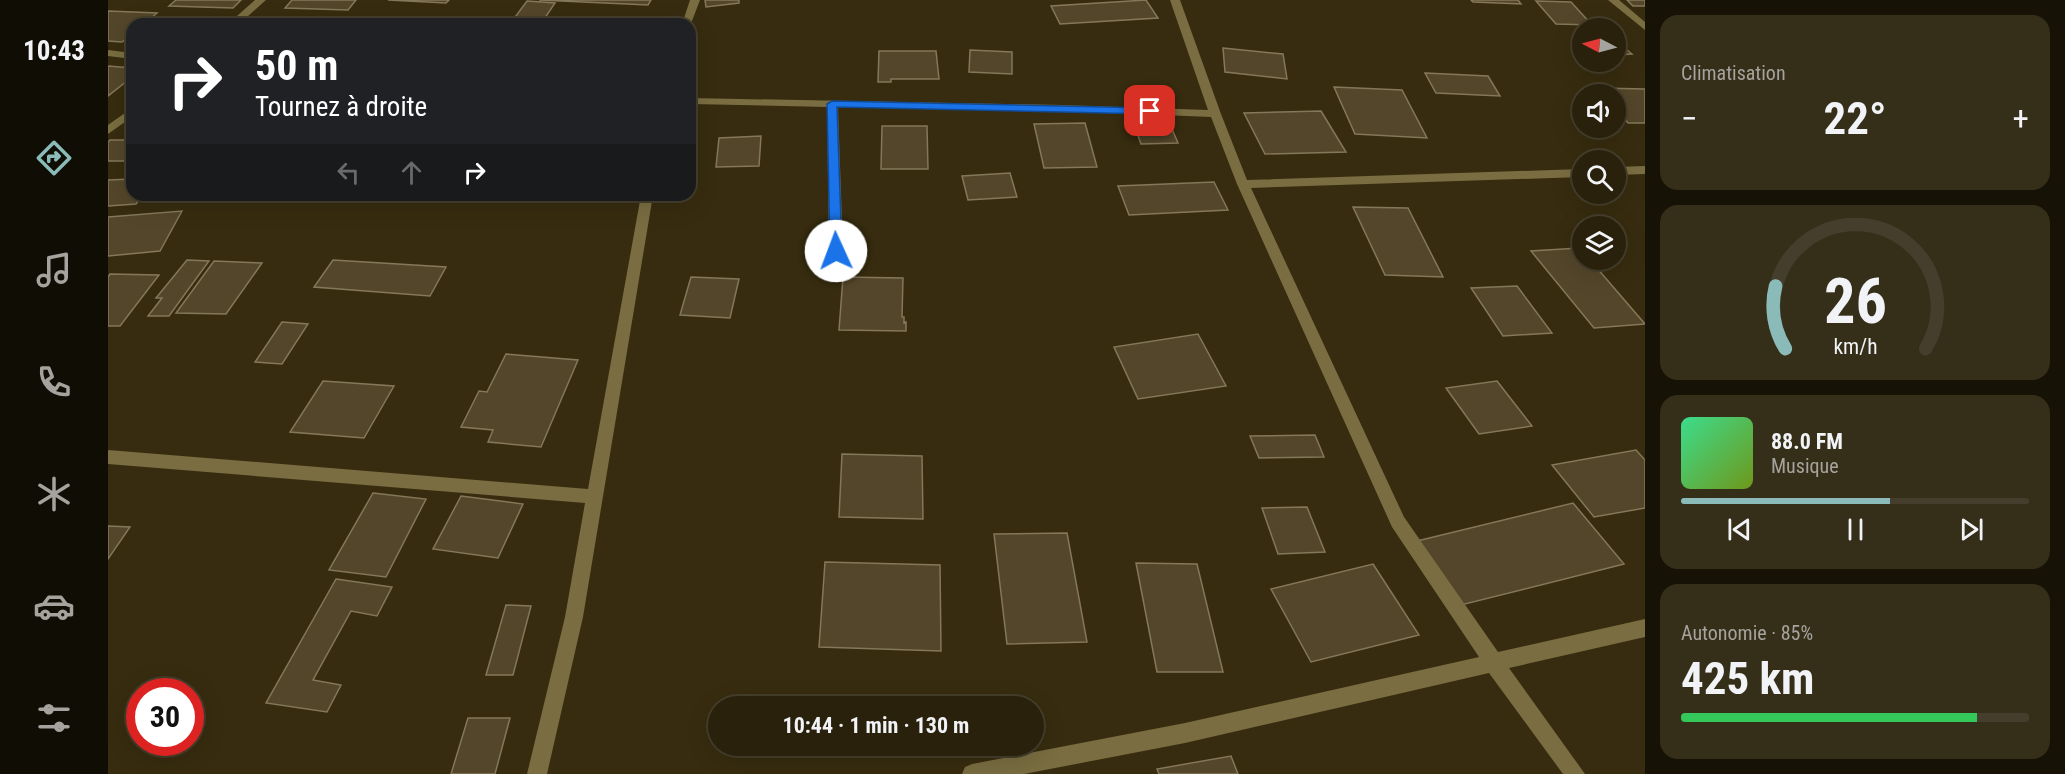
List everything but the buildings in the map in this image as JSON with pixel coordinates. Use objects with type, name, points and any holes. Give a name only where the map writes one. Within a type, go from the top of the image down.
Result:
[{"type":"street","points":[[240,18],[261,0]]},
{"type":"street","points":[[689,18],[695,0]]},
{"type":"street","points":[[1175,0],[1215,114],[1243,184],[1398,522],[1493,662],[1575,774]]},
{"type":"street","points":[[1613,0],[1645,27]]},
{"type":"street","points":[[108,53],[126,55]]},
{"type":"street","points":[[696,101],[1063,108],[1215,114]]},
{"type":"street","points":[[832,104],[836,251]]},
{"type":"street","points":[[108,131],[126,116]]},
{"type":"street","points":[[1626,171],[1645,170]]},
{"type":"street","points":[[1243,184],[1572,173]]},
{"type":"street","points":[[537,774],[574,617],[646,201]]},
{"type":"street","points":[[108,457],[594,497]]},
{"type":"street","points":[[973,774],[1185,733],[1645,628]]},
{"type":"route","points":[[836,251],[832,104],[1150,111]]}]
